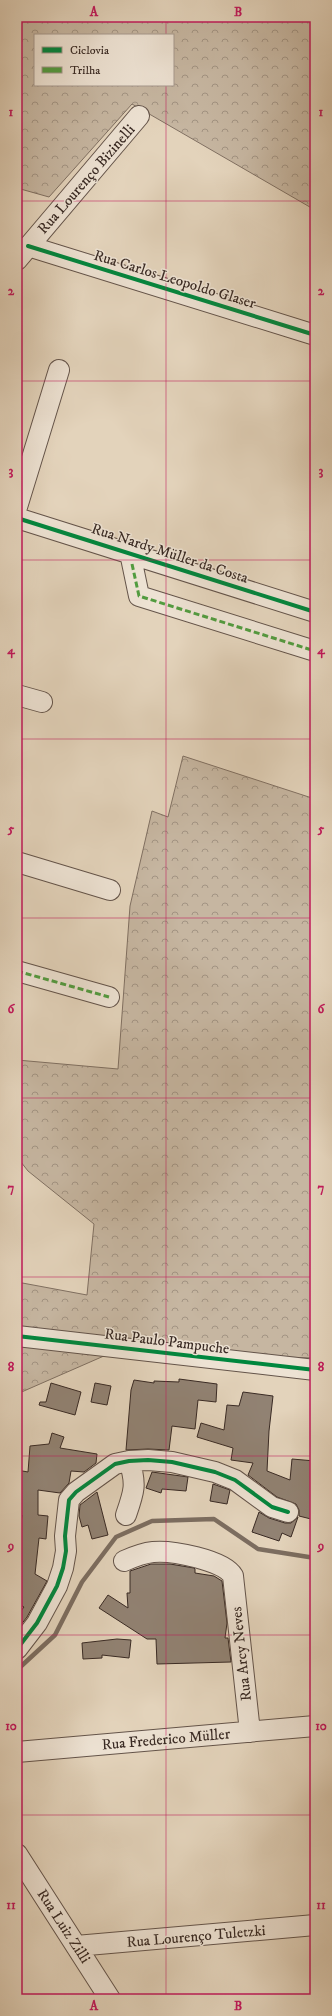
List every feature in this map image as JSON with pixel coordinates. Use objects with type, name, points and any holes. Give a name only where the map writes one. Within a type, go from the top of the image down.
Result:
[{"type":"street","name":"Rua Lourenço Bizinelli","points":[[22,253],[139,116]]},
{"type":"street","name":"Rua Carlos Leopoldo Glaser","points":[[22,253],[315,335]]},
{"type":"street","points":[[17,506],[59,370]]},
{"type":"street","name":"Rua Nardy Müller da Costa","points":[[17,518],[315,612]]},
{"type":"street","points":[[130,553],[139,596],[315,650]]},
{"type":"street","points":[[17,695],[42,702]]},
{"type":"street","points":[[17,862],[110,890]]},
{"type":"street","points":[[17,971],[109,997]]},
{"type":"street","name":"Rua Paulo Pampuche","points":[[17,1336],[315,1370]]},
{"type":"street","points":[[126,1515],[135,1489],[135,1477],[129,1461]]},
{"type":"street","points":[[17,1649],[37,1623],[57,1586],[65,1556],[66,1523],[69,1500],[76,1492],[115,1464],[129,1461],[172,1462],[215,1472],[236,1480],[272,1507],[288,1512]]},
{"type":"street","name":"Rua Arcy Neves","points":[[124,1561],[153,1552],[171,1552],[225,1567],[233,1576],[250,1732]]},
{"type":"street","name":"Rua Frederico Müller","points":[[17,1752],[315,1726]]},
{"type":"street","name":"Rua Luiz Zilli","points":[[17,1854],[110,1999]]},
{"type":"street","name":"Rua Lourenço Tuletzki","points":[[76,1946],[315,1925]]},
{"type":"green space","points":[[17,17],[315,17],[315,210],[132,104],[49,197],[17,188]]},
{"type":"green space","points":[[183,756],[315,799],[315,1358],[113,1352],[17,1394],[17,1282],[87,1295],[94,1224],[28,1171],[17,1157],[17,1060],[118,1069],[130,906],[152,811],[168,817]]},
{"type":"building","points":[[179,1379],[217,1384],[216,1402],[198,1400],[195,1429],[172,1426],[169,1450],[126,1450],[131,1390],[134,1380],[154,1383],[154,1381],[179,1382]]},
{"type":"building","points":[[51,1383],[81,1392],[75,1415],[39,1405],[40,1402],[46,1402]]},
{"type":"building","points":[[95,1383],[111,1386],[107,1405],[91,1402]]},
{"type":"building","points":[[243,1392],[273,1396],[267,1471],[290,1480],[292,1459],[315,1461],[312,1495],[315,1496],[315,1500],[311,1519],[299,1516],[299,1510],[296,1504],[277,1497],[248,1475],[253,1463],[231,1460],[233,1448],[197,1437],[201,1423],[224,1430],[227,1405],[239,1406]]},
{"type":"building","points":[[52,1433],[64,1437],[60,1448],[97,1454],[96,1463],[84,1472],[71,1471],[69,1483],[60,1493],[38,1490],[38,1515],[48,1516],[46,1539],[39,1538],[35,1574],[47,1581],[27,1617],[20,1626],[17,1624],[17,1616],[24,1607],[17,1603],[17,1563],[22,1515],[17,1515],[17,1470],[28,1472],[30,1446],[49,1444]]},
{"type":"building","points":[[152,1472],[188,1477],[186,1491],[162,1489],[161,1493],[146,1488]]},
{"type":"building","points":[[213,1484],[230,1490],[227,1504],[210,1501]]},
{"type":"building","points":[[97,1492],[108,1535],[92,1539],[88,1525],[82,1527],[79,1516],[80,1505]]},
{"type":"building","points":[[259,1512],[269,1518],[285,1523],[291,1523],[298,1517],[291,1537],[282,1533],[279,1541],[252,1532]]},
{"type":"building","points":[[151,1564],[170,1564],[194,1568],[195,1573],[214,1576],[222,1581],[227,1623],[225,1638],[228,1638],[231,1662],[157,1664],[156,1639],[147,1639],[99,1608],[108,1595],[128,1608],[127,1593],[130,1593],[130,1571]]},
{"type":"building","points":[[117,1639],[131,1640],[129,1658],[102,1655],[102,1658],[83,1659],[82,1643]]},
{"type":"waterway","points":[[17,1670],[55,1635],[82,1582],[116,1537],[152,1521],[214,1519],[258,1549],[315,1558]]},
{"type":"marked path","points":[[132,564],[139,596],[315,651]]},
{"type":"marked path","points":[[17,971],[109,997]]},
{"type":"cycle path","points":[[28,246],[315,335]]},
{"type":"cycle path","points":[[17,518],[315,612]]},
{"type":"cycle path","points":[[17,1336],[315,1370]]},
{"type":"cycle path","points":[[17,1649],[37,1623],[57,1586],[63,1568],[66,1551],[65,1536],[69,1500],[76,1492],[115,1464],[129,1461],[148,1460],[172,1462],[215,1472],[235,1480],[272,1507],[288,1512]]}]
